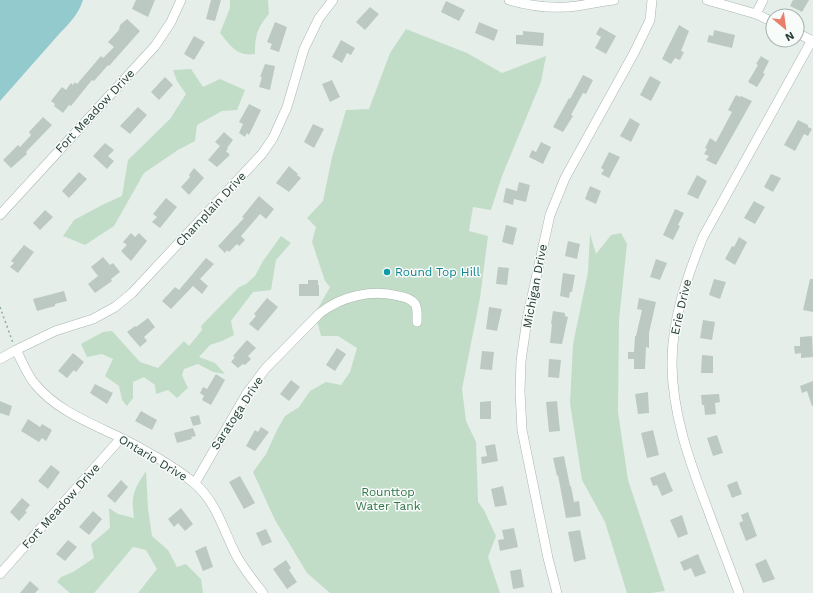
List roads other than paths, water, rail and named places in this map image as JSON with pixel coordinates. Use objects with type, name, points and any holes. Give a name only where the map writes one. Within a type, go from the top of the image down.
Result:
[{"type":"street","name":"Fort Meadow Drive","points":[[0,215],[155,46],[171,22],[181,0]]},
{"type":"street","name":"Champlain Drive","points":[[0,359],[54,331],[93,319],[115,307],[132,293],[262,154],[273,138],[287,107],[304,49],[319,18],[333,0]]},
{"type":"street","points":[[509,0],[536,6],[557,7],[577,6],[594,2],[614,0]]},
{"type":"street","name":"Michigan Drive","points":[[557,593],[548,558],[522,430],[520,392],[521,361],[527,319],[550,215],[565,178],[634,53],[650,20],[652,0]]},
{"type":"street","points":[[707,0],[756,14],[765,18]]},
{"type":"street","points":[[756,14],[763,0]]},
{"type":"street","name":"Erie Drive","points":[[739,593],[699,488],[677,415],[672,363],[674,337],[680,303],[690,270],[703,237],[812,40]]},
{"type":"street","name":"Saratoga Drive","points":[[195,483],[247,393],[266,368],[320,313],[329,306],[354,296],[370,293],[391,294],[408,298],[415,304],[417,311],[417,322]]},
{"type":"street","name":"Ontario Drive","points":[[16,350],[34,383],[46,396],[62,408],[121,438],[195,483],[216,510],[236,555],[263,593]]},
{"type":"street","name":"Fort Meadow Drive","points":[[0,574],[121,438]]},
{"type":"water","points":[[0,0],[83,0],[77,14],[71,22],[0,101]]},
{"type":"place","name":"Round Top Hill","points":[[387,272]]},
{"type":"park label","name":"Rounttop Water Tank","points":[[388,499]]}]
